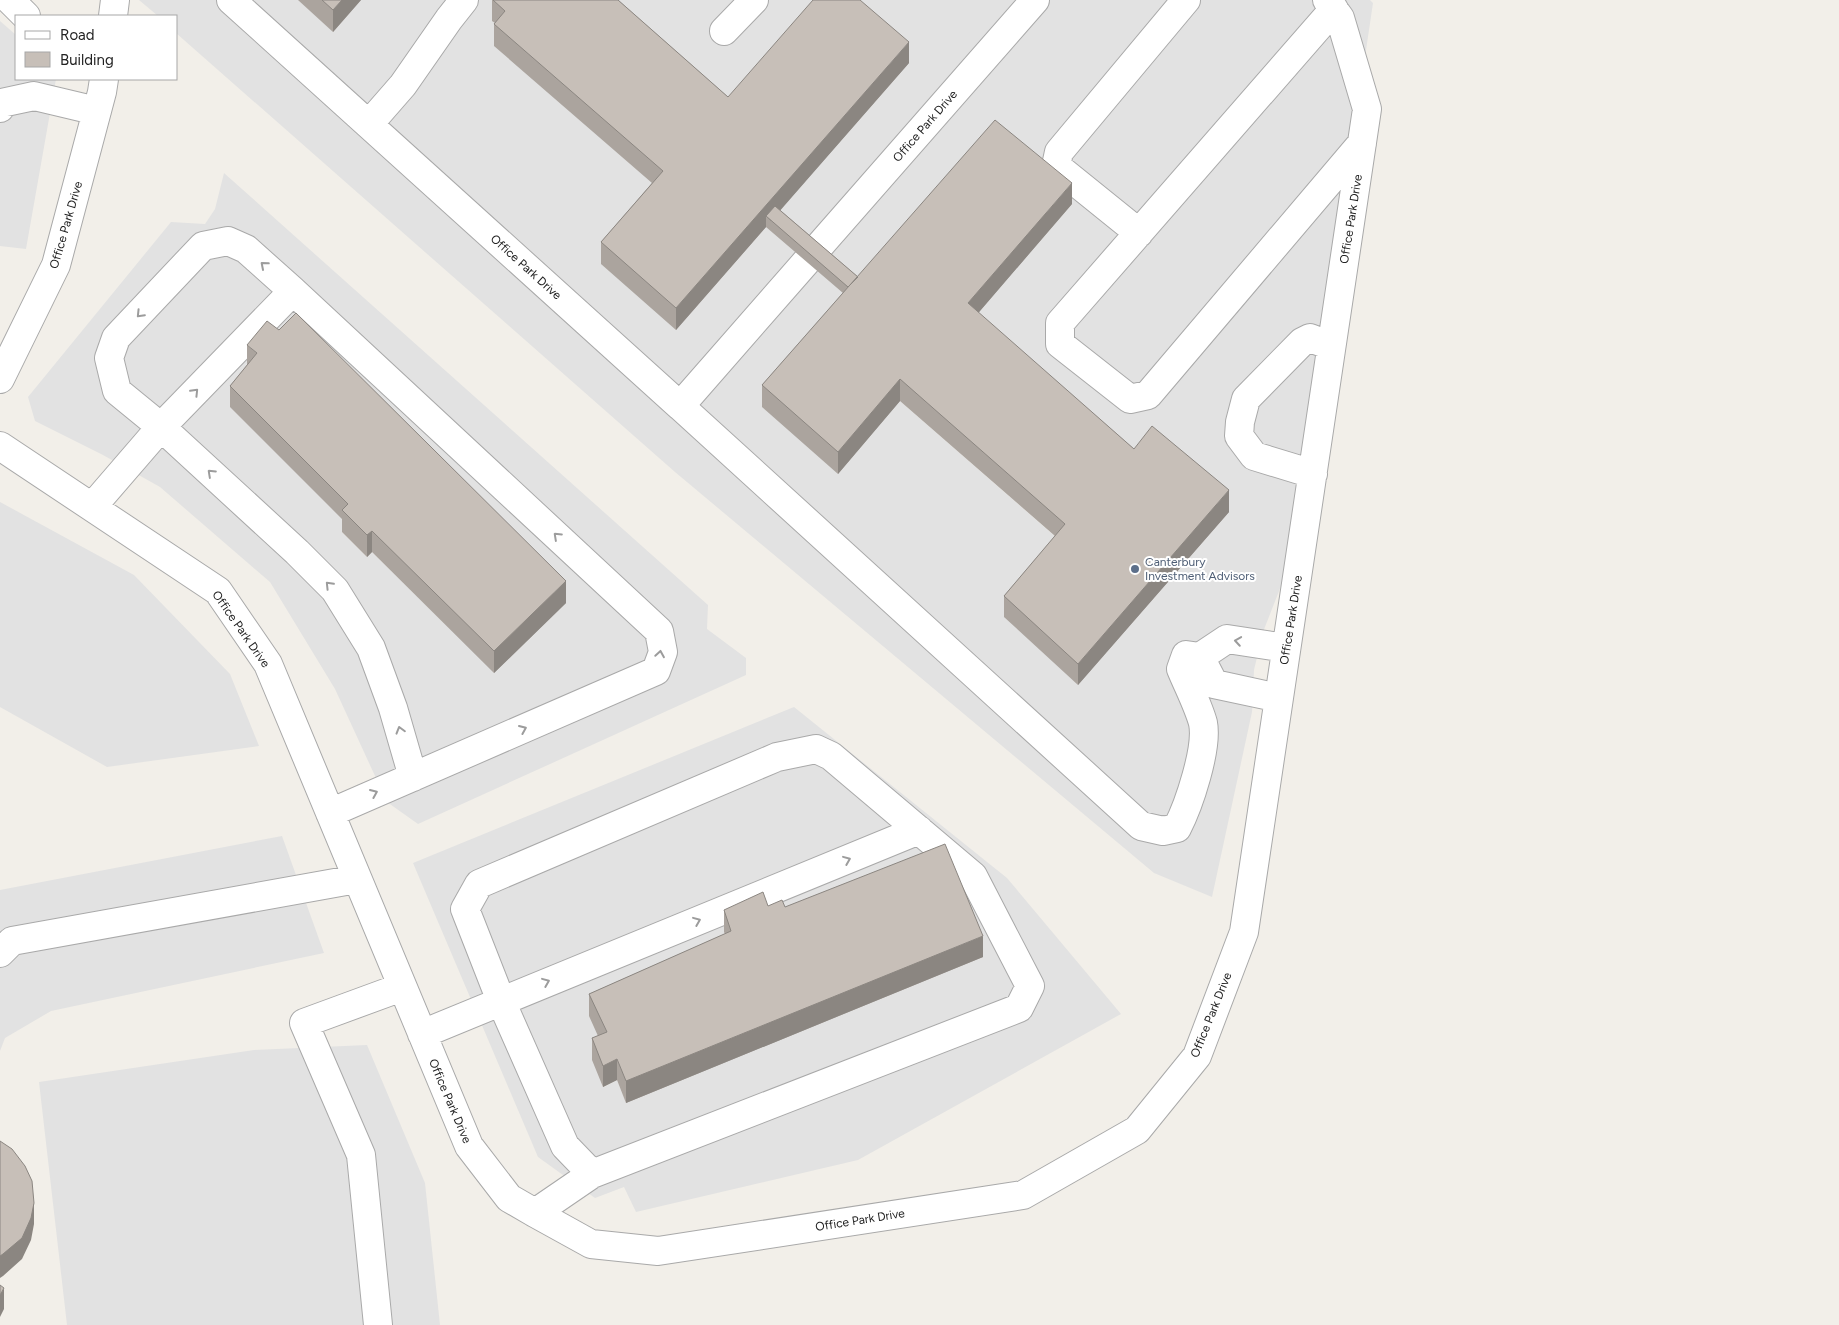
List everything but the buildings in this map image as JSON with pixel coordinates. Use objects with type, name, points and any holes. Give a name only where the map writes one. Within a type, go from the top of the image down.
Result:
[{"type":"street","points":[[10,0],[25,15]]},
{"type":"street","points":[[113,15],[116,0]]},
{"type":"street","name":"Office Park Drive","points":[[231,0],[680,406],[1035,0]]},
{"type":"street","points":[[369,124],[402,85],[448,18],[464,0]]},
{"type":"street","points":[[724,31],[754,0]]},
{"type":"street","points":[[1139,233],[1056,166],[1058,152],[1186,0]]},
{"type":"street","points":[[1330,4],[1139,233],[1060,323],[1060,344],[1130,399],[1148,394],[1362,143]]},
{"type":"street","name":"Office Park Drive","points":[[0,446],[218,591],[268,664],[469,1146],[509,1198],[591,1244],[658,1251],[1023,1195],[1137,1130],[1197,1056],[1244,932],[1367,109],[1340,18],[1330,4]]},
{"type":"street","points":[[0,108],[1,103],[34,96],[98,90]]},
{"type":"street","name":"Office Park Drive","points":[[0,379],[56,265],[98,90]]},
{"type":"street","points":[[330,813],[413,777],[656,671],[663,652],[659,631],[293,291],[246,250],[228,241],[203,246],[177,271],[146,308],[116,338],[110,358],[116,391],[161,427],[297,552],[335,590],[371,648],[394,708],[413,777]]},
{"type":"street","points":[[92,507],[161,427],[293,291]]},
{"type":"street","points":[[1313,474],[1254,456],[1239,436],[1240,422],[1246,399],[1302,342],[1310,338],[1331,346]]},
{"type":"street","points":[[680,406],[1141,826],[1163,831],[1177,828],[1186,812],[1204,744],[1203,723],[1181,669],[1186,655],[1200,657],[1227,639],[1286,648]]},
{"type":"street","points":[[1200,657],[1214,684],[1279,698]]},
{"type":"street","points":[[535,1213],[592,1174],[1019,1008],[1030,986],[973,876],[831,756],[816,749],[777,757],[479,884],[465,909],[501,1001],[565,1146],[592,1174]]},
{"type":"street","points":[[422,1034],[919,830]]},
{"type":"street","points":[[0,953],[12,941],[357,879]]},
{"type":"street","points":[[378,1325],[361,1155],[304,1023],[402,987]]},
{"type":"shaded area","points":[[139,0],[512,0],[505,33],[495,46],[663,192],[835,0],[1370,0],[1373,3],[1290,563],[1263,632],[1254,670],[1252,712],[1212,897],[1154,873],[675,472],[178,35],[178,15],[157,15]],"holes":[[[968,325],[1134,470],[1065,545],[900,401]]]},
{"type":"shaded area","points":[[594,0],[832,0],[728,119]]},
{"type":"shaded area","points":[[0,21],[15,34],[15,80],[56,80],[26,249],[0,246]]},
{"type":"shaded area","points":[[224,173],[708,605],[707,629],[746,658],[746,675],[418,824],[387,802],[335,689],[270,582],[160,487],[103,455],[35,421],[28,397],[171,222],[205,224],[215,209]],"holes":[[[348,525],[565,603],[494,672],[372,552],[367,557],[342,532]]]},
{"type":"shaded area","points":[[0,502],[134,575],[230,674],[259,746],[107,767],[0,707]]},
{"type":"shaded area","points":[[794,707],[1007,878],[1121,1014],[858,1160],[636,1212],[624,1187],[595,1198],[538,1157],[413,863]],"holes":[[[725,931],[983,957],[626,1102],[617,1080],[604,1087],[607,1054],[731,953]]]},
{"type":"shaded area","points":[[282,836],[324,953],[51,1011],[5,1038],[0,1051],[0,890]]},
{"type":"shaded area","points":[[367,1045],[425,1183],[440,1325],[67,1325],[39,1082],[254,1050]]},
{"type":"place","name":"Canterbury Investment Advisors","points":[[1135,569]]}]
